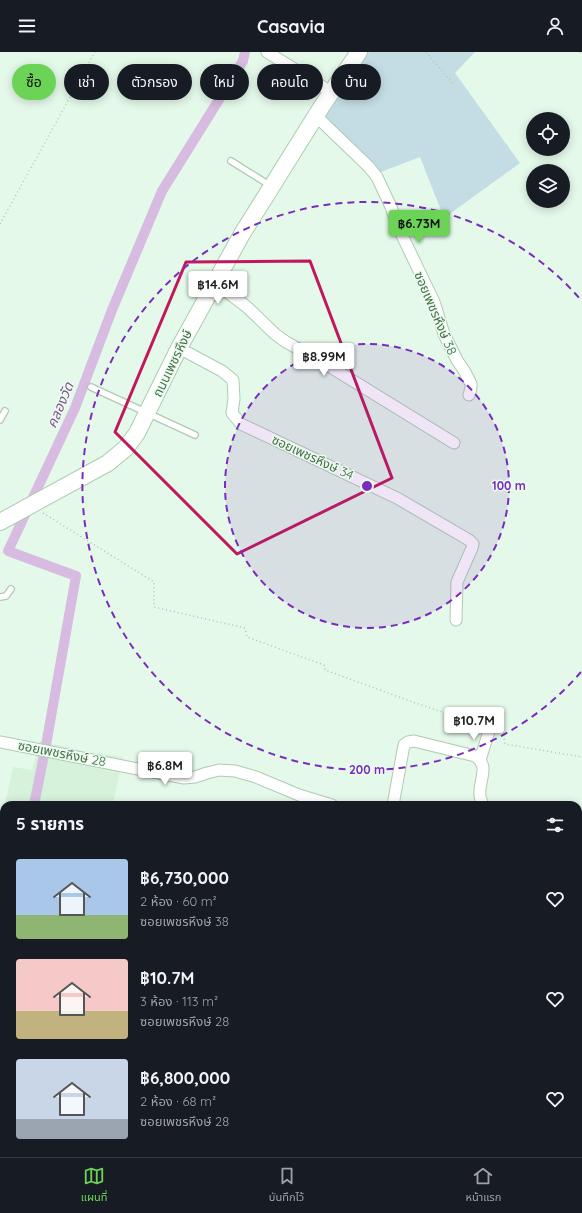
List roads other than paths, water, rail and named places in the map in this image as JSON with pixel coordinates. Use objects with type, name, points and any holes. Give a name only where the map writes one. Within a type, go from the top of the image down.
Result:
[{"type":"main road","name":"ถนนเพชรหึงษ์","points":[[351,64],[359,52]]},
{"type":"main road","name":"ถนนเพชรหึงษ์","points":[[4,519],[108,463],[126,448],[137,434],[179,348],[214,282],[242,234],[331,92]]},
{"type":"street","points":[[268,52],[331,92]]},
{"type":"street","name":"ซอยเพชรหึงษ์ 38","points":[[316,116],[369,167],[377,177],[391,207],[399,229],[434,302],[444,334],[471,384],[469,395]]},
{"type":"street","points":[[214,282],[286,342],[324,363],[454,443]]},
{"type":"street","name":"ซอยเพชรหึงษ์ 34","points":[[179,348],[222,372],[233,380],[234,399],[232,413],[241,424],[397,498],[469,540],[473,544],[472,548],[457,582],[456,620]]},
{"type":"street","points":[[480,760],[490,728]]},
{"type":"street","points":[[393,801],[404,745],[408,742],[414,741],[475,756],[480,760],[483,764],[480,796],[482,801]]},
{"type":"street","name":"ซอยเพชรหึงษ์ 28","points":[[0,742],[184,778],[195,777],[219,770],[235,771],[256,777],[299,795],[319,801]]},
{"type":"lane","points":[[231,161],[272,186]]},
{"type":"lane","points":[[91,387],[195,435]]},
{"type":"lane","points":[[0,420],[5,411]]},
{"type":"lane","points":[[0,597],[6,596],[11,589]]},
{"type":"waterway","name":"คลองวัด","points":[[46,745],[76,576],[8,551],[75,408],[112,310],[162,191],[243,61],[245,52]]},
{"type":"waterway","name":"คลองวัด","points":[[35,801],[44,755]]}]
